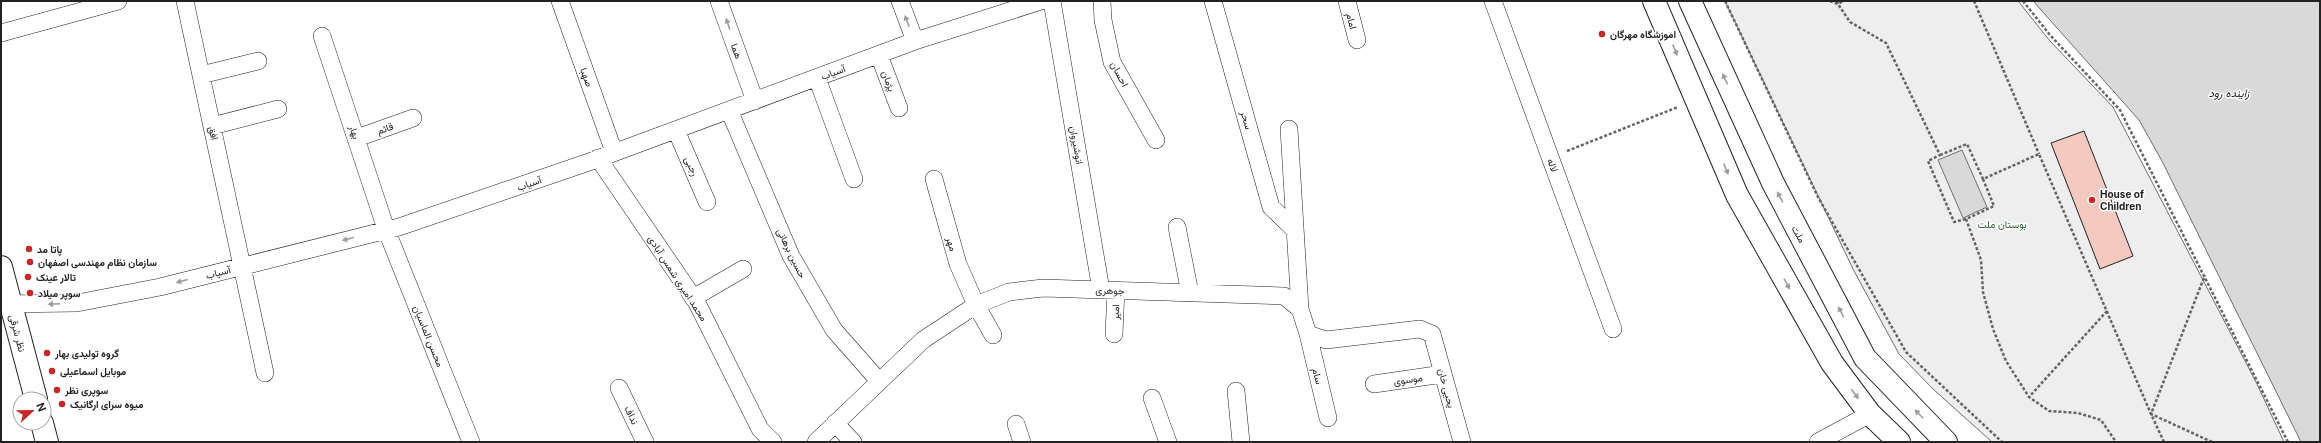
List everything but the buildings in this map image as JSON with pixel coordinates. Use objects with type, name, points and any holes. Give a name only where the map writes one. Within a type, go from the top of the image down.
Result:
[{"type":"main road","points":[[1654,1],[1737,196],[1832,363],[1870,414],[1898,442]]},
{"type":"main road","name":"ملت","points":[[1690,1],[1773,183],[1865,358],[1946,442]]},
{"type":"main road","name":"نظر شرقی","points":[[1,266],[6,305],[33,391]]},
{"type":"main road","points":[[44,431],[47,442]]},
{"type":"street","points":[[1,33],[118,1]]},
{"type":"street","name":"افق","points":[[185,1],[244,266],[265,373]]},
{"type":"street","name":"صهبا","points":[[560,1],[606,155]]},
{"type":"street","name":"هما","points":[[720,1],[755,101]]},
{"type":"street","points":[[900,1],[915,41]]},
{"type":"street","name":"آسیاب","points":[[6,305],[77,303],[160,287],[386,229],[399,227],[676,130],[915,41],[1042,1]]},
{"type":"street","name":"انوشیروان","points":[[1052,1],[1109,290]]},
{"type":"street","name":"احسان","points":[[1102,1],[1103,20],[1112,62],[1156,140]]},
{"type":"street","name":"سحر","points":[[1213,1],[1271,207],[1295,230]]},
{"type":"street","name":"امام","points":[[1347,1],[1357,40]]},
{"type":"street","name":"لاله","points":[[1494,1],[1613,329]]},
{"type":"street","name":"بهار","points":[[322,36],[386,229]]},
{"type":"street","name":"پژمان","points":[[879,55],[899,108]]},
{"type":"street","points":[[201,75],[258,60]]},
{"type":"street","points":[[817,78],[854,179]]},
{"type":"street","points":[[212,126],[278,109]]},
{"type":"street","name":"حسین برهانی","points":[[729,110],[791,256],[834,330],[879,381]]},
{"type":"street","name":"قائم","points":[[357,138],[413,118]]},
{"type":"street","points":[[1289,129],[1300,309],[1308,334]]},
{"type":"street","name":"رجبی","points":[[676,130],[707,202]]},
{"type":"street","name":"محمد امیری شمس آبادی","points":[[606,155],[693,298],[760,429],[773,442]]},
{"type":"street","name":"مهر","points":[[934,179],[958,264],[976,306],[993,335]]},
{"type":"street","points":[[1176,227],[1190,293]]},
{"type":"street","name":"محسن الماسیان","points":[[386,229],[471,442]]},
{"type":"street","points":[[693,298],[743,268]]},
{"type":"street","name":"جوهری","points":[[816,442],[835,422],[923,340],[976,306],[1009,292],[1043,288],[1284,296],[1300,309]]},
{"type":"street","name":"امیر","points":[[1109,290],[1114,334]]},
{"type":"street","name":"یحیی خان","points":[[1308,334],[1326,340],[1420,329],[1432,334],[1462,442]]},
{"type":"street","name":"سام","points":[[1308,334],[1328,418]]},
{"type":"street","name":"موسوی","points":[[1374,384],[1443,374]]},
{"type":"street","name":"نداف","points":[[619,388],[645,442]]},
{"type":"street","points":[[1236,391],[1242,442]]},
{"type":"street","points":[[1152,398],[1168,442]]},
{"type":"street","points":[[1818,442],[1870,414]]},
{"type":"street","points":[[835,422],[853,442]]},
{"type":"street","points":[[1016,424],[1022,442]]},
{"type":"path","points":[[1725,1],[1818,197],[1906,352],[2002,442]]},
{"type":"path","points":[[1830,1],[1838,3],[1843,1]]},
{"type":"path","points":[[1974,1],[2164,442]]},
{"type":"path","points":[[2023,1],[2050,36],[2120,110],[2205,275],[2288,442]]},
{"type":"path","points":[[1838,3],[1850,22],[1886,43],[1940,155]]},
{"type":"path","points":[[1551,157],[1697,100]]},
{"type":"path","points":[[1967,144],[1983,179],[1994,206],[1966,219],[1954,222],[1928,161],[1967,144]]},
{"type":"path","points":[[1983,179],[2039,154]]},
{"type":"path","points":[[1966,219],[1981,260],[1983,292],[1993,329],[2006,361],[2028,397],[2049,411],[2078,413],[2101,420],[2116,442]]},
{"type":"path","points":[[2151,414],[2205,275]]},
{"type":"path","points":[[2028,397],[2107,310]]},
{"type":"path","points":[[2151,414],[2212,442]]},
{"type":"green space","name":"بوستان ملت","points":[[1725,1],[2018,1],[2050,41],[2113,107],[2257,384],[2284,442],[1992,442],[1933,389],[1899,354],[1854,271]]},
{"type":"water","name":"زاینده رود","points":[[2033,1],[2320,1],[2320,442],[2301,442],[2162,161],[2139,120]]},
{"type":"water","points":[[1962,150],[1987,207],[1963,218],[1938,160]]},
{"type":"place","name":"اموزشگاه مهرگان","points":[[1602,34]]},
{"type":"place","name":"House of Children","points":[[2092,200]]},
{"type":"place","name":"پاتا مد","points":[[29,249]]},
{"type":"place","name":"سازمان نظام مهندسی اصفهان","points":[[30,262]]},
{"type":"place","name":"تالار عینک","points":[[28,277]]},
{"type":"place","name":"سوپر میلاد","points":[[30,293]]},
{"type":"place","name":"گروه تولیدی بهار","points":[[47,353]]},
{"type":"place","name":"موبایل اسماعیلی","points":[[52,371]]},
{"type":"place","name":"سوپری نظر","points":[[57,390]]},
{"type":"place","name":"میوه سرای ارگانیک","points":[[62,404]]}]
